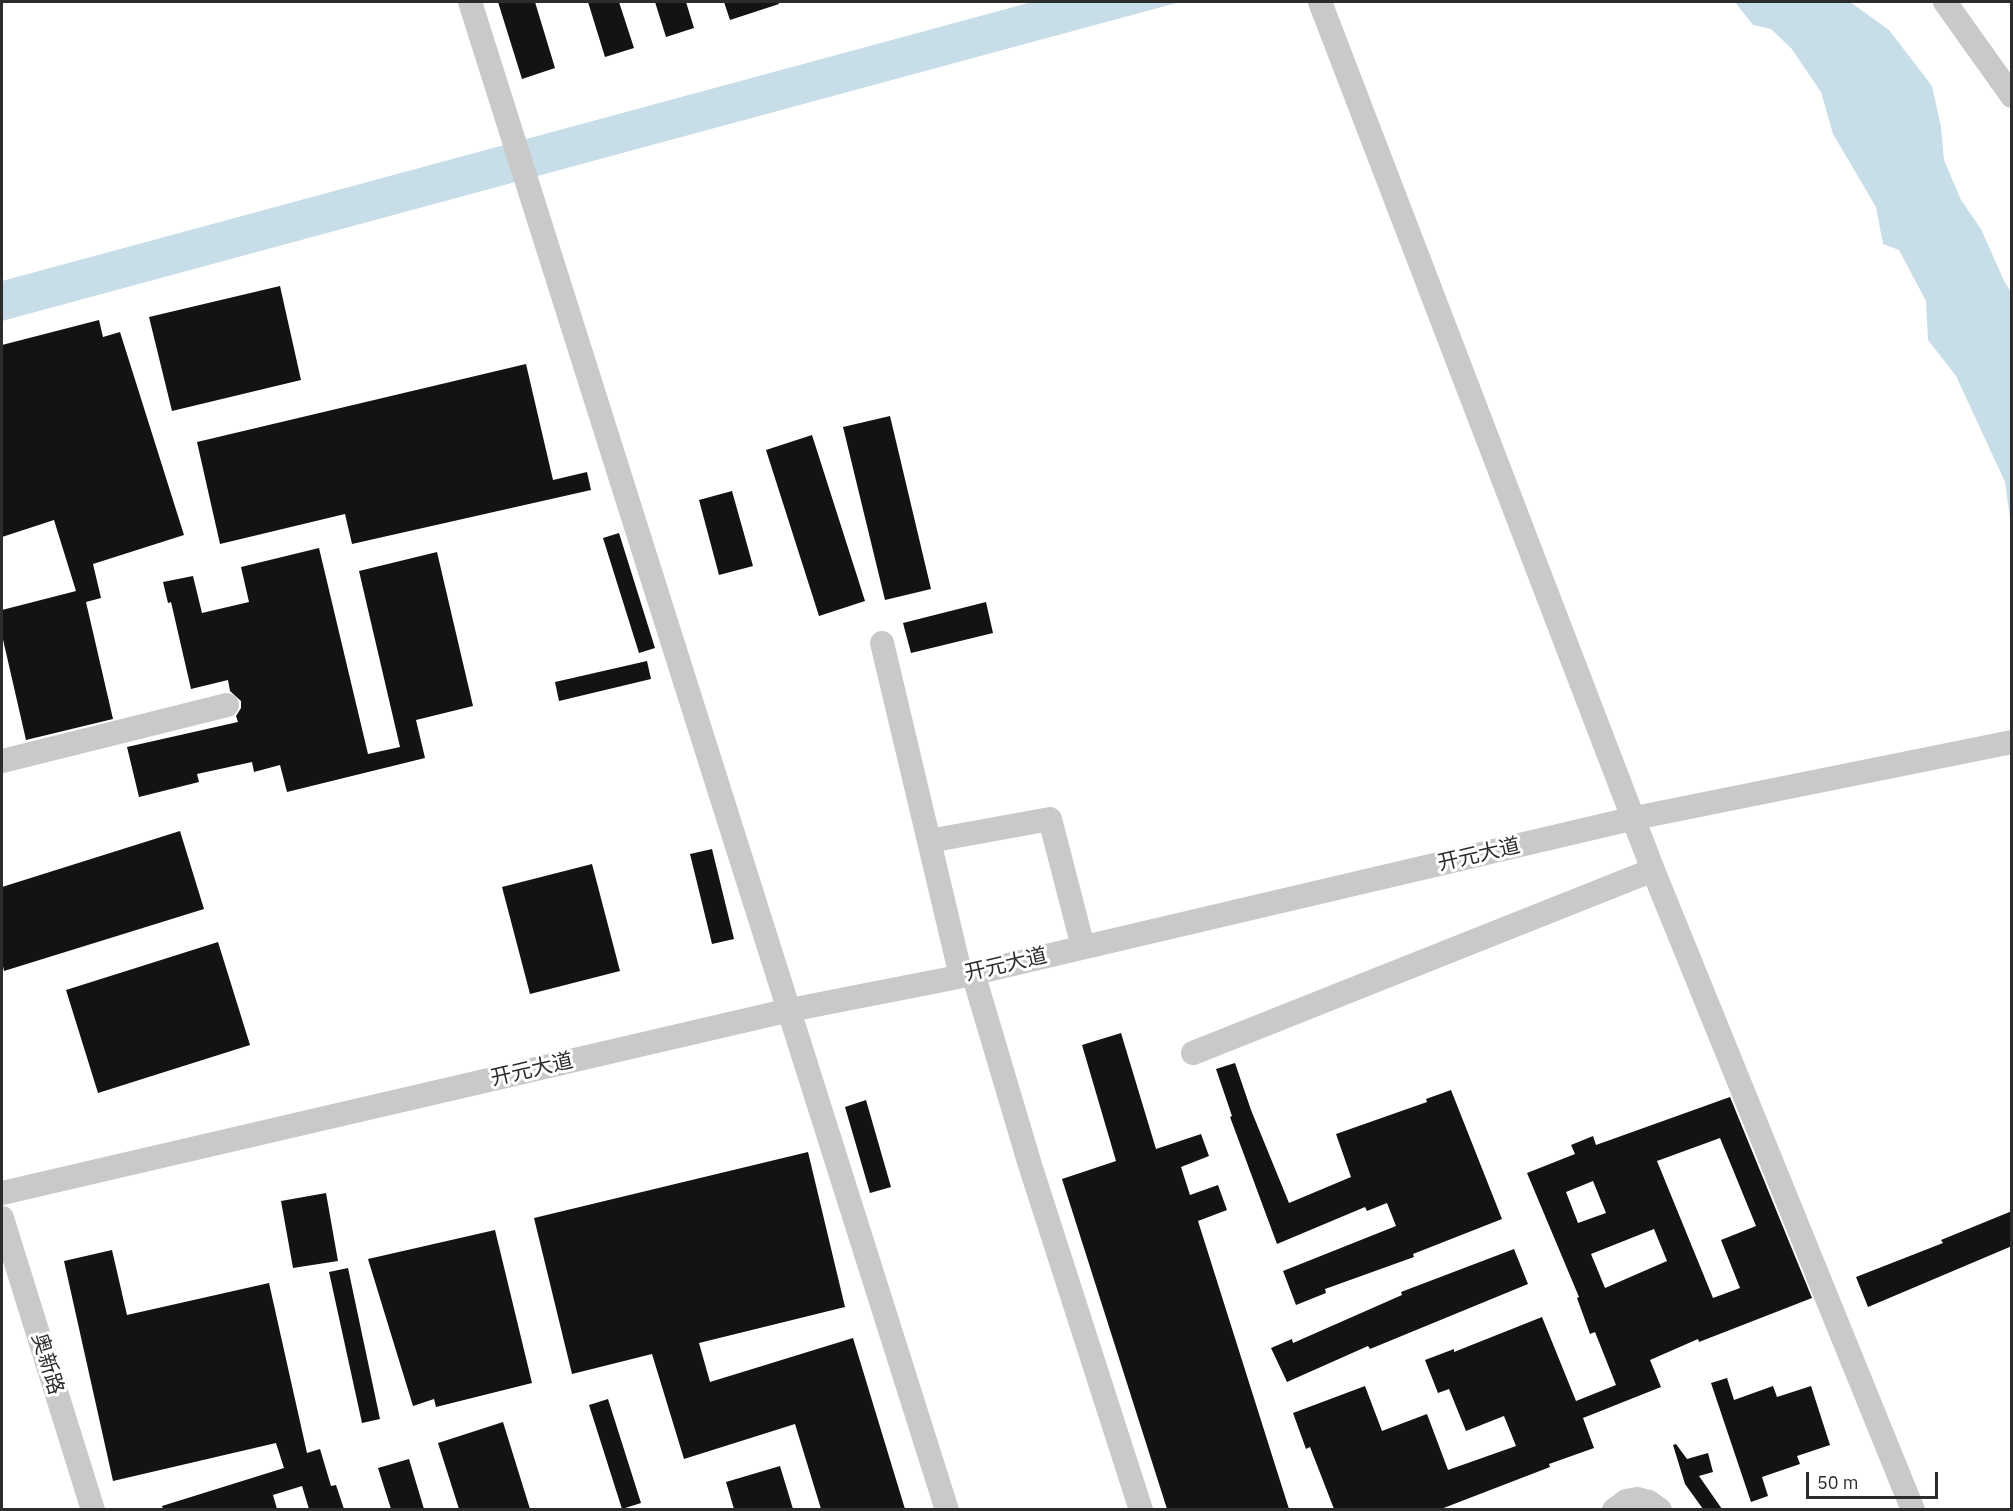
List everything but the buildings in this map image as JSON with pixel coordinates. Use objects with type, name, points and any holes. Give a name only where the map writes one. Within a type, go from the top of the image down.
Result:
[{"type":"street","points":[[470,2],[947,1509]]},
{"type":"street","points":[[1320,2],[1635,818],[1653,870],[1913,1509]]},
{"type":"street","points":[[1945,2],[2012,96]]},
{"type":"street","points":[[882,644],[929,841],[967,974],[1141,1509]]},
{"type":"street","points":[[2,761],[227,705]]},
{"type":"street","name":"开元大道","points":[[2,1193],[790,1011],[967,974],[1635,818],[2012,742]]},
{"type":"street","points":[[929,841],[1050,819],[1083,947]]},
{"type":"street","points":[[1193,1053],[1653,870]]},
{"type":"street","name":"奥新路","points":[[2,1218],[93,1509]]},
{"type":"street","points":[[1614,1509],[1626,1501],[1638,1499],[1649,1502],[1660,1509]]},
{"type":"water","points":[[1032,2],[1180,2],[2,321],[2,281]]},
{"type":"water","points":[[1735,2],[1850,2],[1889,30],[1932,86],[1941,127],[1944,160],[1961,200],[1981,229],[2011,292],[2011,526],[2005,482],[1956,376],[1928,340],[1926,301],[1899,250],[1883,244],[1876,207],[1833,134],[1821,92],[1791,48],[1771,29],[1753,25]]}]
